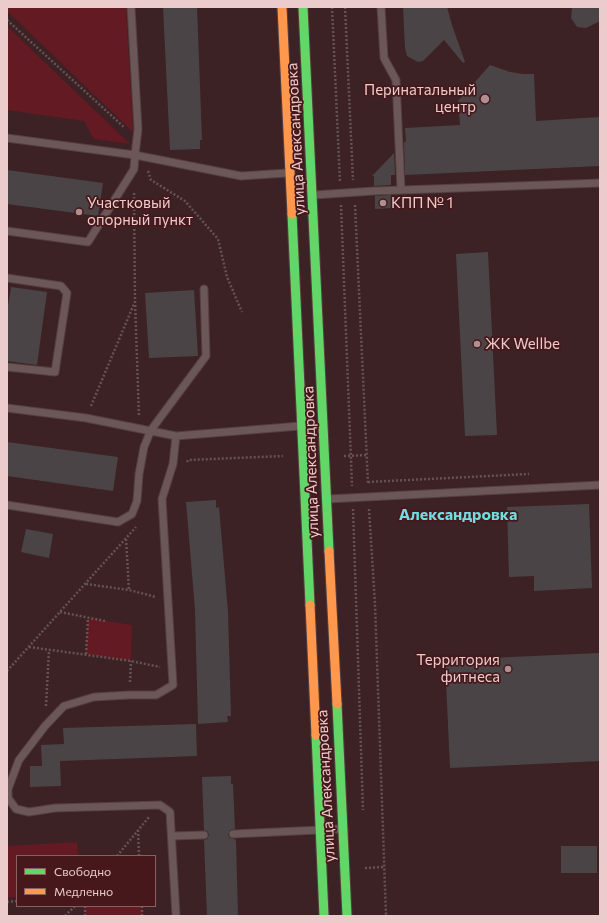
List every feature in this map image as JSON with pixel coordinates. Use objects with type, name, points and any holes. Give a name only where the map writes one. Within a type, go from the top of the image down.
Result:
[{"type":"main road","name":"улица Александровка","points":[[282,7],[300,172],[313,195],[326,499],[347,916]]},
{"type":"main road","name":"улица Александровка","points":[[303,7],[300,172],[302,426],[324,916]]},
{"type":"lane","points":[[7,231],[88,242],[134,168],[139,155],[137,141],[138,129],[131,7]]},
{"type":"lane","points":[[381,7],[384,58],[396,80],[401,190]]},
{"type":"lane","points":[[7,138],[139,155],[241,176],[300,172]]},
{"type":"lane","points":[[313,195],[401,190],[600,184]]},
{"type":"lane","points":[[7,278],[61,286],[67,293],[55,372],[7,367]]},
{"type":"lane","points":[[7,505],[118,522],[132,514],[136,501],[144,447],[151,430],[206,356],[204,290]]},
{"type":"lane","points":[[7,408],[86,418],[176,436],[302,426]]},
{"type":"lane","points":[[176,436],[173,464],[162,499],[173,685],[156,695],[94,697],[64,706],[45,726],[20,760],[12,776],[8,789],[8,798],[16,809],[29,812],[55,808],[160,805],[170,812],[176,916]]},
{"type":"lane","points":[[326,499],[600,485]]},
{"type":"lane","points":[[233,834],[343,828]]},
{"type":"lane","points":[[172,836],[204,835]]},
{"type":"path","points":[[332,7],[341,193],[363,812]]},
{"type":"path","points":[[345,7],[368,497],[375,604],[383,867],[386,916]]},
{"type":"path","points":[[7,20],[122,124],[137,141]]},
{"type":"path","points":[[139,155],[151,180],[185,201],[218,239],[227,277],[242,312]]},
{"type":"path","points":[[134,192],[135,301],[139,428]]},
{"type":"path","points":[[86,418],[135,301]]},
{"type":"path","points":[[184,467],[188,460],[280,456]]},
{"type":"path","points":[[368,482],[530,474]]},
{"type":"path","points":[[7,671],[141,522]]},
{"type":"path","points":[[126,539],[129,590]]},
{"type":"path","points":[[86,584],[129,590],[168,600]]},
{"type":"path","points":[[60,612],[105,621]]},
{"type":"path","points":[[86,654],[88,618]]},
{"type":"path","points":[[29,647],[131,661],[172,670]]},
{"type":"path","points":[[45,726],[49,650]]},
{"type":"path","points":[[129,695],[131,661]]},
{"type":"path","points":[[118,855],[160,805]]},
{"type":"path","points":[[138,830],[139,855]]},
{"type":"path","points":[[365,861],[365,868],[383,867]]},
{"type":"path","points":[[65,916],[74,907]]},
{"type":"shaded area","points":[[7,7],[126,7],[133,132],[7,11]]},
{"type":"shaded area","points":[[7,26],[130,144],[94,139],[84,121],[7,110]]},
{"type":"shaded area","points":[[88,618],[132,625],[131,661],[86,654]]},
{"type":"shaded area","points":[[77,842],[78,855],[16,855],[16,897],[7,898],[7,846]]},
{"type":"shaded area","points":[[85,907],[142,907],[142,916],[85,916]]},
{"type":"building","points":[[163,7],[197,7],[202,140],[200,140],[200,149],[170,150]]},
{"type":"building","points":[[403,7],[447,7],[465,62],[463,63],[444,40],[423,61],[418,62],[407,56],[405,48]]},
{"type":"building","points":[[572,7],[600,7],[600,21],[586,28],[577,27],[571,18]]},
{"type":"building","points":[[490,65],[510,72],[534,74],[536,121],[600,117],[600,166],[405,175],[405,128],[460,125],[458,101]]},
{"type":"building","points":[[394,153],[395,175],[391,175],[391,185],[374,186],[374,176],[372,176]]},
{"type":"building","points":[[7,170],[103,183],[98,216],[7,204]]},
{"type":"building","name":"КПП № 1","points":[[391,195],[392,208],[375,209],[375,196]]},
{"type":"building","name":"ЖК Wellbe","points":[[488,252],[497,435],[465,436],[456,254]]},
{"type":"building","points":[[11,287],[47,292],[37,365],[7,361],[7,312]]},
{"type":"building","points":[[194,290],[198,356],[149,358],[145,293]]},
{"type":"building","points":[[7,442],[118,457],[113,491],[7,476]]},
{"type":"building","points":[[216,500],[216,508],[219,507],[228,612],[231,716],[227,716],[228,722],[198,724],[195,610],[186,502]]},
{"type":"building","points":[[589,504],[592,588],[534,591],[534,576],[509,577],[507,507]]},
{"type":"building","points":[[26,529],[53,534],[49,558],[21,552]]},
{"type":"building","points":[[600,653],[600,761],[450,768],[445,660]]},
{"type":"building","points":[[196,724],[197,756],[60,761],[61,786],[30,787],[30,766],[42,766],[41,745],[64,744],[63,728]]},
{"type":"building","points":[[231,776],[231,784],[233,784],[235,829],[230,830],[228,835],[236,841],[238,916],[207,916],[204,840],[207,839],[209,835],[208,832],[204,830],[202,777]]},
{"type":"building","points":[[561,846],[597,846],[597,873],[561,873]]},
{"type":"traffic: fast","points":[[303,7],[329,551]]},
{"type":"traffic: fast","points":[[292,214],[310,605]]},
{"type":"traffic: fast","points":[[337,704],[347,916]]},
{"type":"traffic: fast","points":[[316,735],[324,916]]},
{"type":"traffic: slow","points":[[282,7],[292,214]]},
{"type":"traffic: slow","points":[[329,551],[337,704]]},
{"type":"traffic: slow","points":[[310,605],[316,735]]},
{"type":"place","name":"Перинатальный центр","points":[[485,99]]},
{"type":"place","name":"КПП № 1","points":[[383,203]]},
{"type":"place","name":"Участковый опорный пункт","points":[[79,212]]},
{"type":"place","name":"ЖК Wellbe","points":[[477,344]]},
{"type":"place","name":"Территория фитнеса","points":[[508,669]]},
{"type":"district","name":"Александровка","points":[[458,515]]}]
